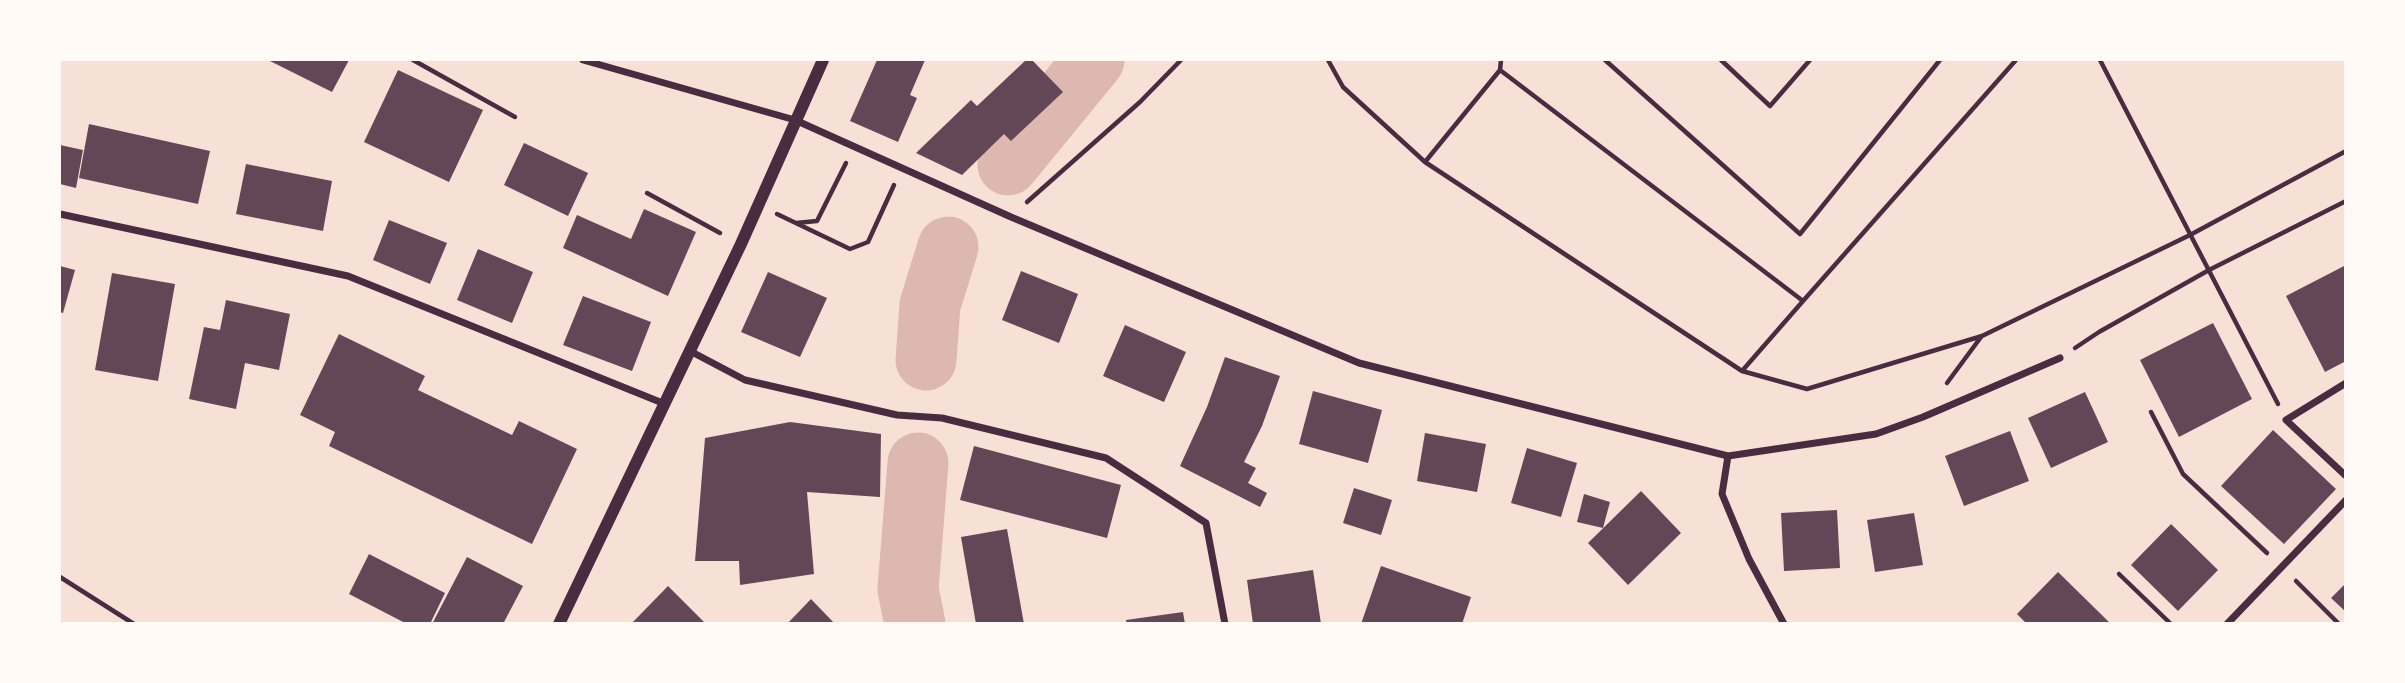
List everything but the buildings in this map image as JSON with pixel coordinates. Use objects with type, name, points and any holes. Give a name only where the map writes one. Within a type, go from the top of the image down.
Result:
[{"type":"street","points":[[583,60],[795,120],[1011,217],[1359,363],[1728,456],[1876,433],[2060,358]]},
{"type":"street","points":[[560,623],[741,244],[823,60]]},
{"type":"street","points":[[60,214],[348,276],[665,404]]},
{"type":"street","points":[[690,351],[745,380],[897,415],[942,418],[1107,458],[1206,523],[1225,624]]},
{"type":"street","points":[[2346,383],[2286,420],[2346,476]]},
{"type":"street","points":[[1728,456],[1722,494],[1749,559],[1784,624]]},
{"type":"street","points":[[2227,624],[2346,500]]},
{"type":"path","points":[[414,60],[514,117]]},
{"type":"path","points":[[1011,217],[1140,102],[1181,60]]},
{"type":"path","points":[[1328,60],[1343,87],[1425,162],[1742,371],[1807,389],[1982,336],[2189,235],[2346,151]]},
{"type":"path","points":[[1425,162],[1500,70],[1501,60]]},
{"type":"path","points":[[1605,60],[1800,234],[1940,60]]},
{"type":"path","points":[[1721,60],[1770,106],[1810,60]]},
{"type":"path","points":[[1742,371],[2016,60]]},
{"type":"path","points":[[2100,60],[2286,420]]},
{"type":"path","points":[[1500,70],[1803,301]]},
{"type":"path","points":[[795,223],[817,221],[854,147]]},
{"type":"path","points":[[757,205],[850,249],[868,242],[902,168]]},
{"type":"path","points":[[647,193],[741,244]]},
{"type":"path","points":[[2060,358],[2099,332],[2209,271],[2346,201]]},
{"type":"path","points":[[1923,416],[1982,336]]},
{"type":"path","points":[[2151,412],[2183,474],[2339,624]]},
{"type":"path","points":[[2119,574],[2172,624]]},
{"type":"path","points":[[60,577],[134,624]]},
{"type":"waterway","points":[[1008,165],[1094,60]]},
{"type":"waterway","points":[[926,360],[930,305],[948,247]]},
{"type":"waterway","points":[[915,624],[908,589],[918,463]]}]
